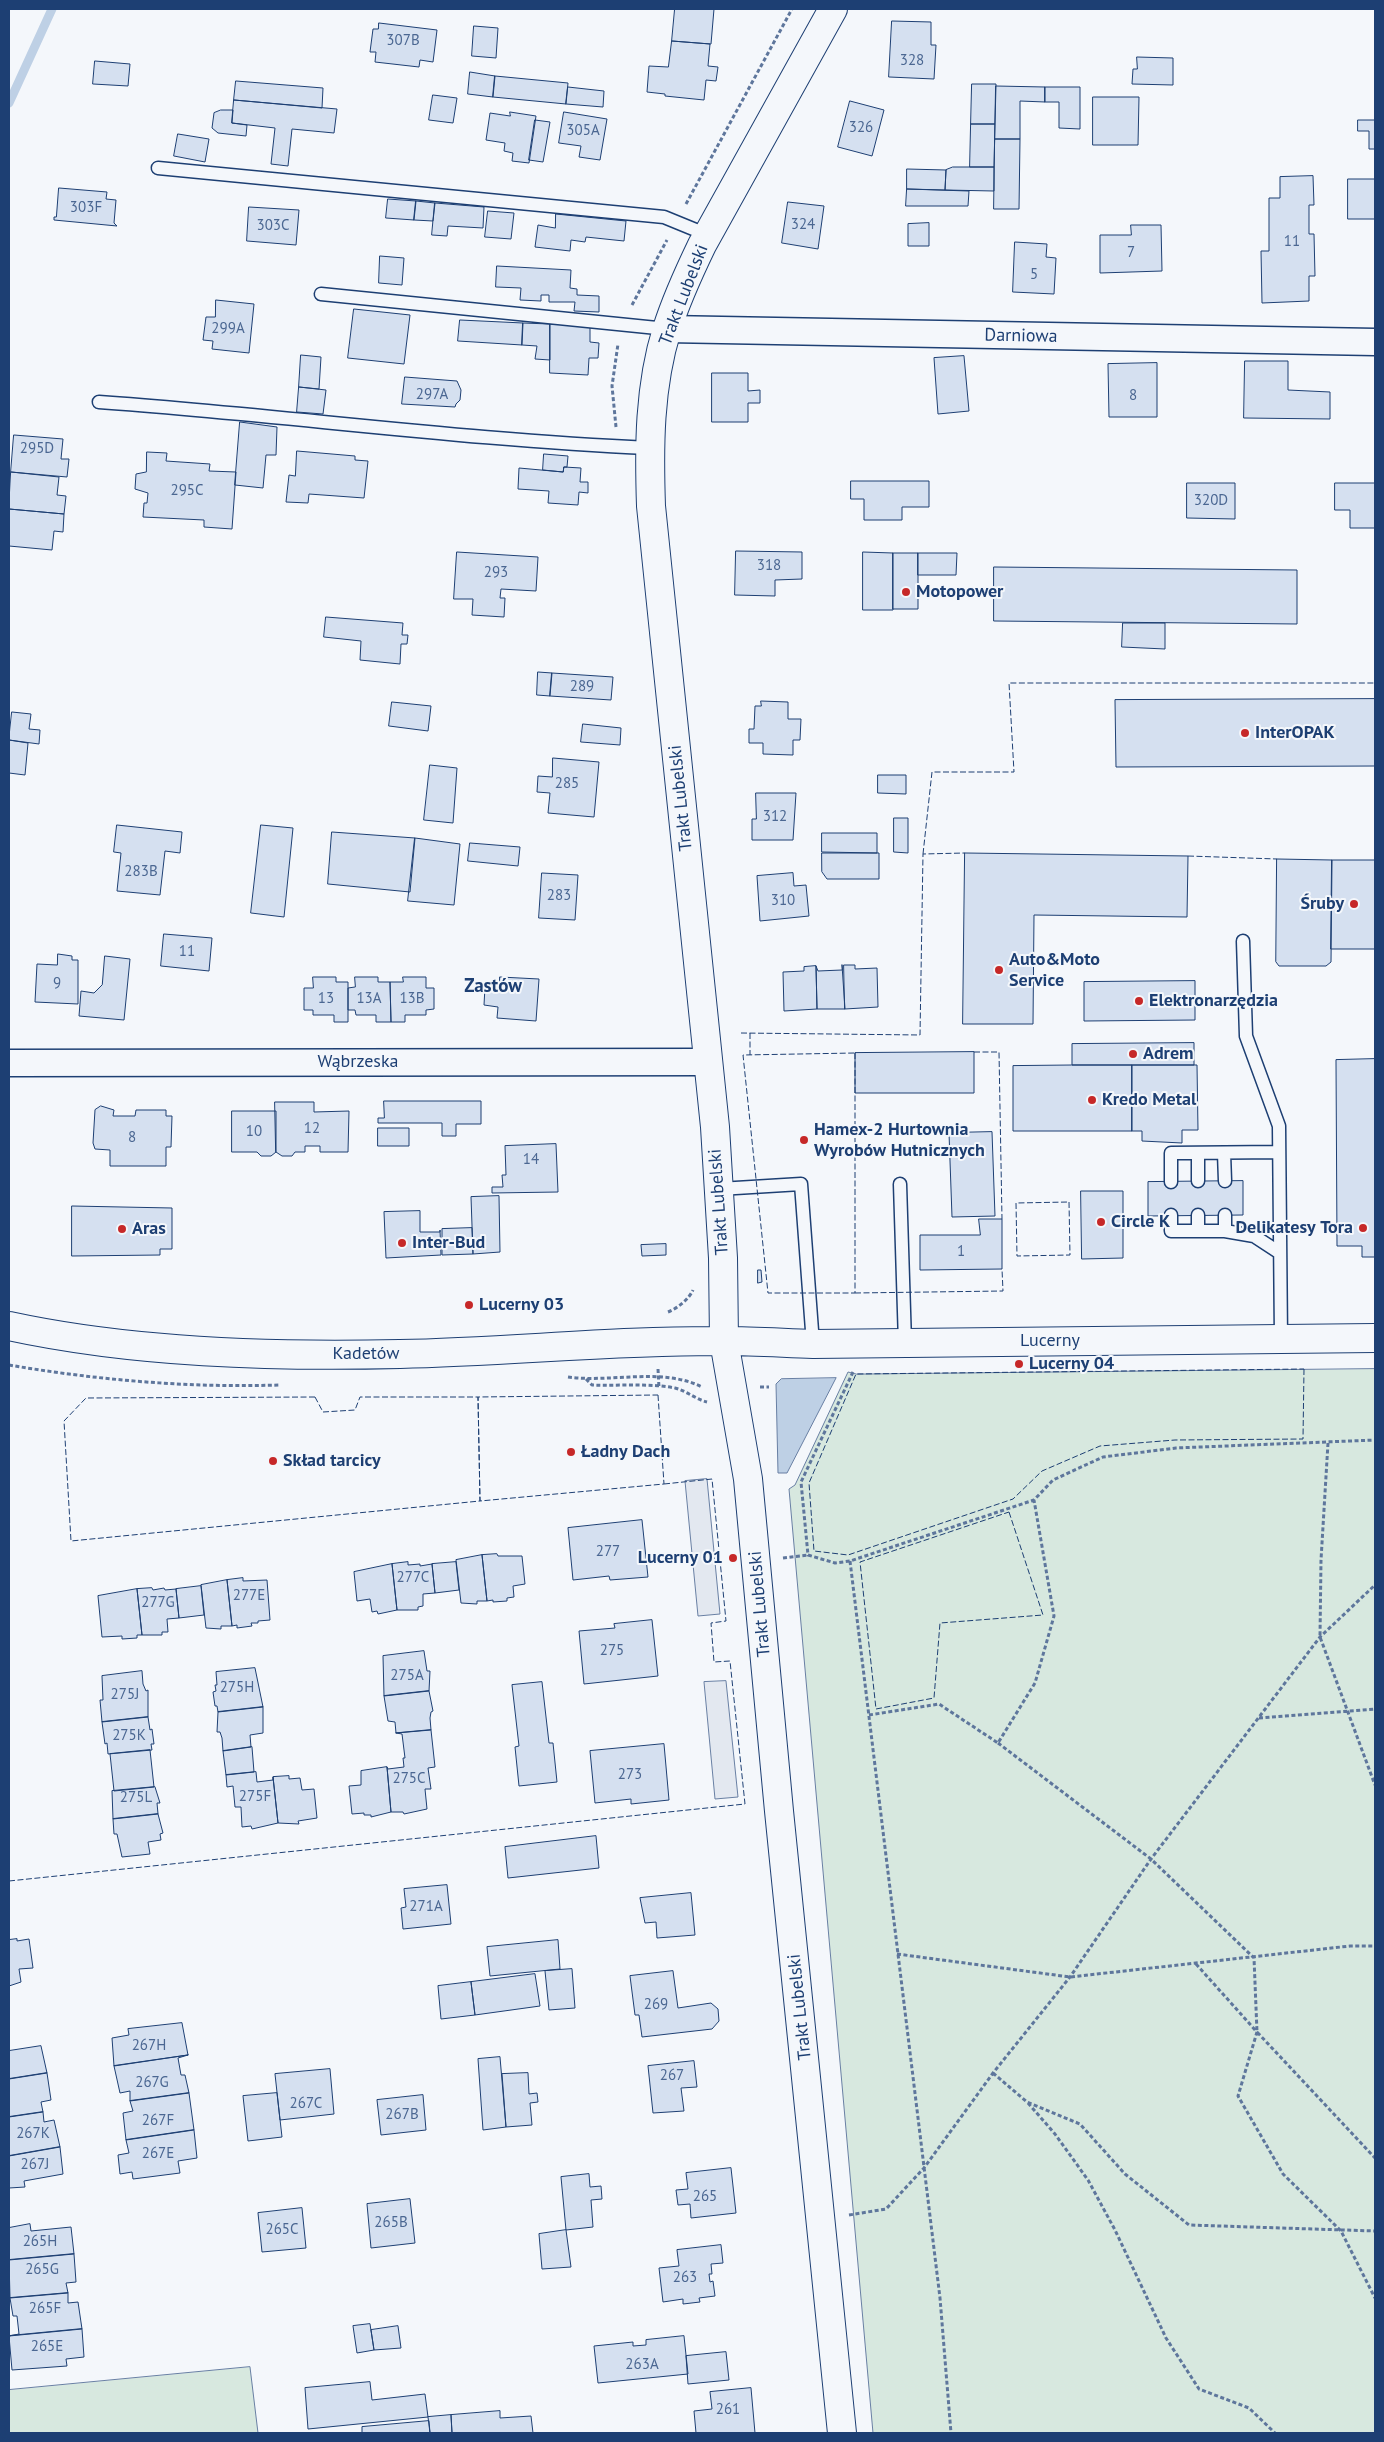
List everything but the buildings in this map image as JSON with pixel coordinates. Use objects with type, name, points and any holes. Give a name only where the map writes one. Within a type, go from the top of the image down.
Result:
[{"type":"street","name":"Trakt Lubelski","points":[[832,9],[686,278],[667,330],[656,380],[649,448],[651,506],[719,1189],[723,1258],[724,1341],[734,1389],[748,1479],[779,1811],[842,2433]]},
{"type":"street","name":"Darniowa","points":[[667,330],[1375,342]]},
{"type":"street","name":"Wąbrzeska","points":[[9,1063],[707,1062]]},
{"type":"street","name":"Kadetów","points":[[9,1326],[59,1336],[133,1346],[343,1354],[402,1354],[724,1341]]},
{"type":"street","name":"Lucerny","points":[[724,1341],[813,1344],[1375,1338]]},
{"type":"lane","points":[[158,168],[664,217],[708,235]]},
{"type":"lane","points":[[321,294],[667,330]]},
{"type":"lane","points":[[98,402],[230,411],[488,438],[649,448]]},
{"type":"lane","points":[[1243,941],[1246,1036],[1279,1126],[1281,1339]]},
{"type":"lane","points":[[1171,1182],[1171,1153],[1280,1152]]},
{"type":"lane","points":[[1198,1153],[1198,1181]]},
{"type":"lane","points":[[1224,1153],[1224,1181]]},
{"type":"lane","points":[[719,1189],[801,1184],[813,1344]]},
{"type":"lane","points":[[900,1184],[905,1342]]},
{"type":"lane","points":[[1198,1215],[1198,1231]]},
{"type":"lane","points":[[1225,1215],[1225,1231]]},
{"type":"lane","points":[[1172,1216],[1171,1231],[1225,1231],[1254,1236],[1280,1253]]},
{"type":"path","points":[[665,1313],[674,1310],[691,1295],[695,1286]]},
{"type":"path","points":[[658,1363],[658,1388]]},
{"type":"path","points":[[808,1555],[801,1482],[857,1364]]},
{"type":"path","points":[[586,1379],[658,1377],[688,1381],[709,1391],[769,1387]]},
{"type":"path","points":[[777,1558],[808,1555],[835,1563],[850,1561],[1034,1500],[1053,1480],[1103,1457],[1176,1448],[1375,1440]]},
{"type":"path","points":[[1328,1443],[1321,1560],[1320,1637],[1375,1785]]},
{"type":"path","points":[[998,1743],[1035,1684],[1054,1616],[1034,1500]]},
{"type":"path","points":[[850,1561],[896,1954],[940,2298],[951,2433]]},
{"type":"path","points":[[839,2217],[886,2210],[924,2168],[993,2073],[1070,1977],[1151,1859],[1320,1637],[1375,1586]]},
{"type":"path","points":[[869,1714],[939,1704],[998,1743],[1151,1859],[1254,1958],[1257,2032],[1238,2096],[1283,2174],[1341,2231],[1375,2298]]},
{"type":"path","points":[[1258,1718],[1375,1709]]},
{"type":"path","points":[[896,1954],[1070,1977],[1350,1946],[1375,1946]]},
{"type":"path","points":[[1196,1964],[1375,2158]]},
{"type":"path","points":[[993,2073],[1027,2102],[1055,2134],[1088,2180],[1115,2230],[1166,2338],[1199,2388],[1249,2408],[1275,2433]]},
{"type":"path","points":[[1027,2102],[1080,2124],[1125,2174],[1189,2225],[1375,2231]]},
{"type":"shaded area","points":[[1375,1369],[1375,2433],[873,2433],[789,1489],[795,1485],[848,1372],[856,1374]]},
{"type":"shaded area","points":[[707,1479],[720,1614],[698,1616],[685,1481]]},
{"type":"shaded area","points":[[726,1681],[738,1797],[715,1799],[704,1682]]},
{"type":"shaded area","points":[[250,2367],[258,2433],[9,2433],[9,2390]]},
{"type":"water","points":[[836,1378],[787,1473],[778,1473],[776,1384],[781,1379]]},
{"type":"waterway","points":[[9,103],[52,9]]},
{"type":"fence","points":[[923,854],[932,772],[1014,772],[1009,683],[1375,683]]},
{"type":"fence","points":[[741,1033],[920,1035],[923,854],[965,853]]},
{"type":"fence","points":[[1188,856],[1277,859]]},
{"type":"fence","points":[[750,1033],[750,1055]]},
{"type":"fence","points":[[974,1052],[999,1052],[1002,1219]]},
{"type":"fence","points":[[855,1053],[855,1293],[768,1293],[743,1055],[855,1053]]},
{"type":"fence","points":[[1069,1202],[1070,1255],[1017,1256],[1016,1203],[1069,1202]]},
{"type":"fence","points":[[855,1293],[1003,1291],[1002,1269]]},
{"type":"fence","points":[[1304,1369],[1303,1439],[1175,1440],[1100,1446],[1042,1471],[1013,1499],[848,1555],[814,1551],[809,1483],[856,1374],[1304,1369]]},
{"type":"fence","points":[[658,1395],[664,1484],[480,1501],[478,1397],[658,1395]]},
{"type":"fence","points":[[315,1397],[323,1412],[355,1410],[360,1397],[478,1397],[480,1501],[71,1541],[64,1421],[86,1398],[315,1397]]},
{"type":"fence","points":[[9,1881],[745,1804],[730,1661],[714,1662],[711,1623],[726,1621],[712,1479],[664,1484]]},
{"type":"fence","points":[[1009,1512],[1043,1615],[940,1623],[934,1698],[876,1709],[860,1562],[1009,1512]]},
{"type":"place","name":"Motopower","points":[[906,592]]},
{"type":"place","name":"InterOPAK","points":[[1245,733]]},
{"type":"place","name":"Śruby","points":[[1354,904]]},
{"type":"place","name":"Auto&Moto Service","points":[[999,970]]},
{"type":"place","name":"Elektronarzędzia","points":[[1139,1001]]},
{"type":"place","name":"Adrem","points":[[1133,1054]]},
{"type":"place","name":"Kredo Metal","points":[[1092,1100]]},
{"type":"place","name":"Hamex-2 Hurtownia Wyrobów Hutnicznych","points":[[804,1140]]},
{"type":"place","name":"Circle K","points":[[1101,1222]]},
{"type":"place","name":"Delikatesy Tora","points":[[1363,1228]]},
{"type":"place","name":"Aras","points":[[122,1229]]},
{"type":"place","name":"Inter-Bud","points":[[402,1243]]},
{"type":"place","name":"Lucerny 03","points":[[469,1305]]},
{"type":"place","name":"Lucerny 04","points":[[1019,1364]]},
{"type":"place","name":"Ładny Dach","points":[[571,1452]]},
{"type":"place","name":"Skład tarcicy","points":[[273,1461]]},
{"type":"place","name":"Lucerny 01","points":[[733,1558]]},
{"type":"district","name":"Zastów","points":[[493,987]]}]
